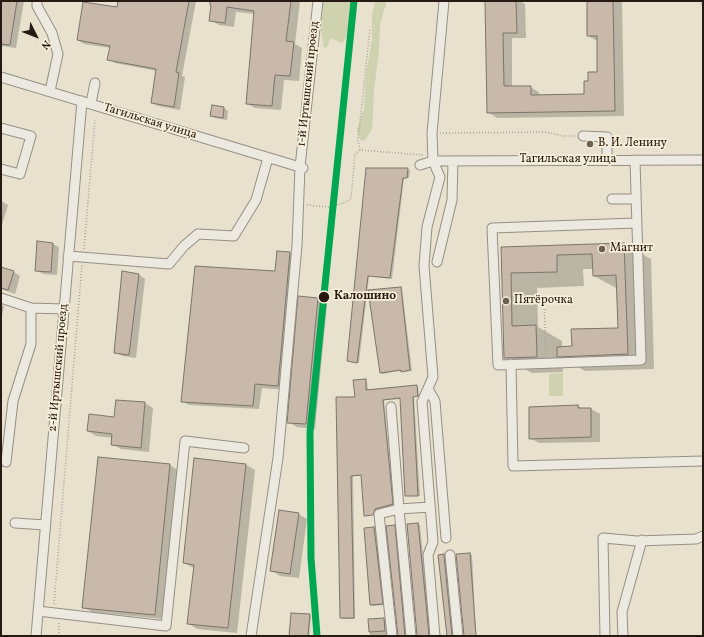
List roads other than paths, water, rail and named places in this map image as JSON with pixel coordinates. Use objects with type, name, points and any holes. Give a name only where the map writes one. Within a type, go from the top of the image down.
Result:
[{"type":"street","points":[[37,1],[37,6],[52,33],[58,54],[50,91]]},
{"type":"street","name":"1-й Иртышский проезд","points":[[251,636],[278,458],[297,246],[301,168],[318,1]]},
{"type":"street","points":[[435,636],[428,555],[433,542],[422,402],[432,377],[424,266],[427,227],[440,176],[433,161],[432,133],[444,1]]},
{"type":"street","name":"Тагильская улица","points":[[1,77],[301,168]]},
{"type":"street","name":"2-й Иртышский проезд","points":[[36,636],[68,256],[86,102],[95,83]]},
{"type":"street","points":[[1,128],[31,136],[20,174],[1,169]]},
{"type":"street","points":[[422,133],[432,133]]},
{"type":"street","points":[[584,136],[607,137],[607,160]]},
{"type":"street","points":[[68,256],[168,264],[184,246],[198,234],[234,236],[256,200],[268,158]]},
{"type":"street","points":[[634,160],[641,360],[498,365],[492,228],[636,223]]},
{"type":"street","name":"Тагильская улица","points":[[420,165],[433,161],[703,160]]},
{"type":"street","points":[[437,262],[452,200],[454,161]]},
{"type":"street","points":[[612,199],[636,199]]},
{"type":"street","points":[[1,298],[31,308],[64,309]]},
{"type":"street","points":[[6,462],[13,401],[30,344],[31,308]]},
{"type":"street","points":[[511,364],[514,443],[513,466],[703,461]]},
{"type":"street","points":[[428,389],[435,401],[446,538]]},
{"type":"street","points":[[391,407],[411,636]]},
{"type":"street","points":[[38,611],[166,626],[185,441],[244,448]]},
{"type":"street","points":[[392,636],[380,514],[399,509],[430,506]]},
{"type":"street","points":[[15,523],[45,525]]},
{"type":"street","points":[[605,636],[603,538],[642,540],[696,539],[703,536]]},
{"type":"street","points":[[624,636],[622,612],[642,540]]},
{"type":"street","points":[[450,555],[458,636]]},
{"type":"place","name":"В. И. Ленину","points":[[590,144]]},
{"type":"place","name":"Магнит","points":[[602,249]]},
{"type":"place","name":"Калошино","points":[[324,297]]},
{"type":"place","name":"Пятёрочка","points":[[506,301]]}]
